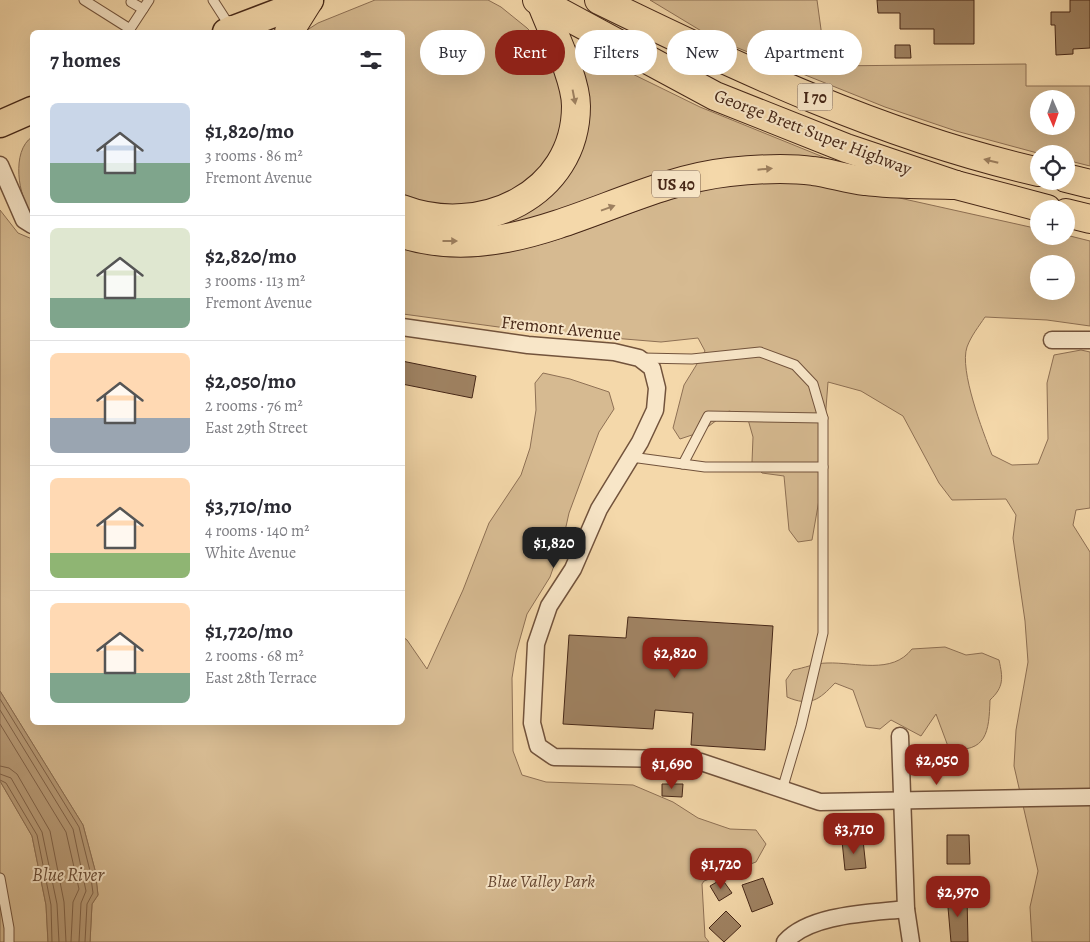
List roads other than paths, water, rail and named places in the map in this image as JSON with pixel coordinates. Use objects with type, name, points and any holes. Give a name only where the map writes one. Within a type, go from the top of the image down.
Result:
[{"type":"highway","points":[[290,30],[309,0]]},
{"type":"highway","name":"George Brett Super Highway","points":[[599,0],[731,64],[906,133],[986,160],[1030,170]]},
{"type":"highway","name":"George Brett Super Highway","points":[[539,1],[715,96],[846,148],[956,185],[1030,205]]},
{"type":"highway","points":[[405,210],[414,214],[455,220],[490,215],[518,204],[544,184],[566,153],[575,131],[576,103],[569,76],[539,1]]},
{"type":"highway","name":"US 40","points":[[405,235],[444,242],[486,241],[519,236],[560,225],[670,185],[727,172],[776,168],[814,171],[866,182],[956,185]]},
{"type":"highway","points":[[1075,180],[1090,184]]},
{"type":"highway","points":[[1075,215],[1090,219]]},
{"type":"main road","points":[[236,30],[309,0]]},
{"type":"main road","points":[[0,124],[30,111]]},
{"type":"street","points":[[0,165],[24,220],[30,224]]},
{"type":"street","name":"Fremont Avenue","points":[[405,327],[528,345],[614,352],[639,358],[652,368],[658,388],[655,410],[631,457],[599,509],[573,569],[549,606],[536,644],[532,723],[538,746],[554,757],[673,759],[701,762],[820,802],[904,802],[1090,797]]},
{"type":"street","points":[[1052,340],[1090,340]]},
{"type":"street","points":[[900,736],[904,802],[902,815],[906,909],[911,942]]},
{"type":"street","points":[[785,942],[801,930],[839,917],[906,909]]},
{"type":"lane","points":[[84,0],[96,3],[130,29],[149,0]]},
{"type":"lane","points":[[214,0],[230,30]]},
{"type":"lane","points":[[131,2],[143,9]]},
{"type":"lane","points":[[639,358],[692,358],[760,352],[795,365],[813,384],[823,418],[823,633],[782,790]]},
{"type":"lane","points":[[682,464],[708,416],[823,418]]},
{"type":"lane","points":[[631,457],[705,467],[823,467]]},
{"type":"lane","points":[[0,878],[9,928],[9,942]]},
{"type":"water","name":"Blue River","points":[[0,691],[83,825],[95,870],[98,895],[92,904],[90,942],[48,942],[46,905],[32,836],[0,781]]},
{"type":"park label","name":"Blue Valley Park","points":[[541,881]]}]
